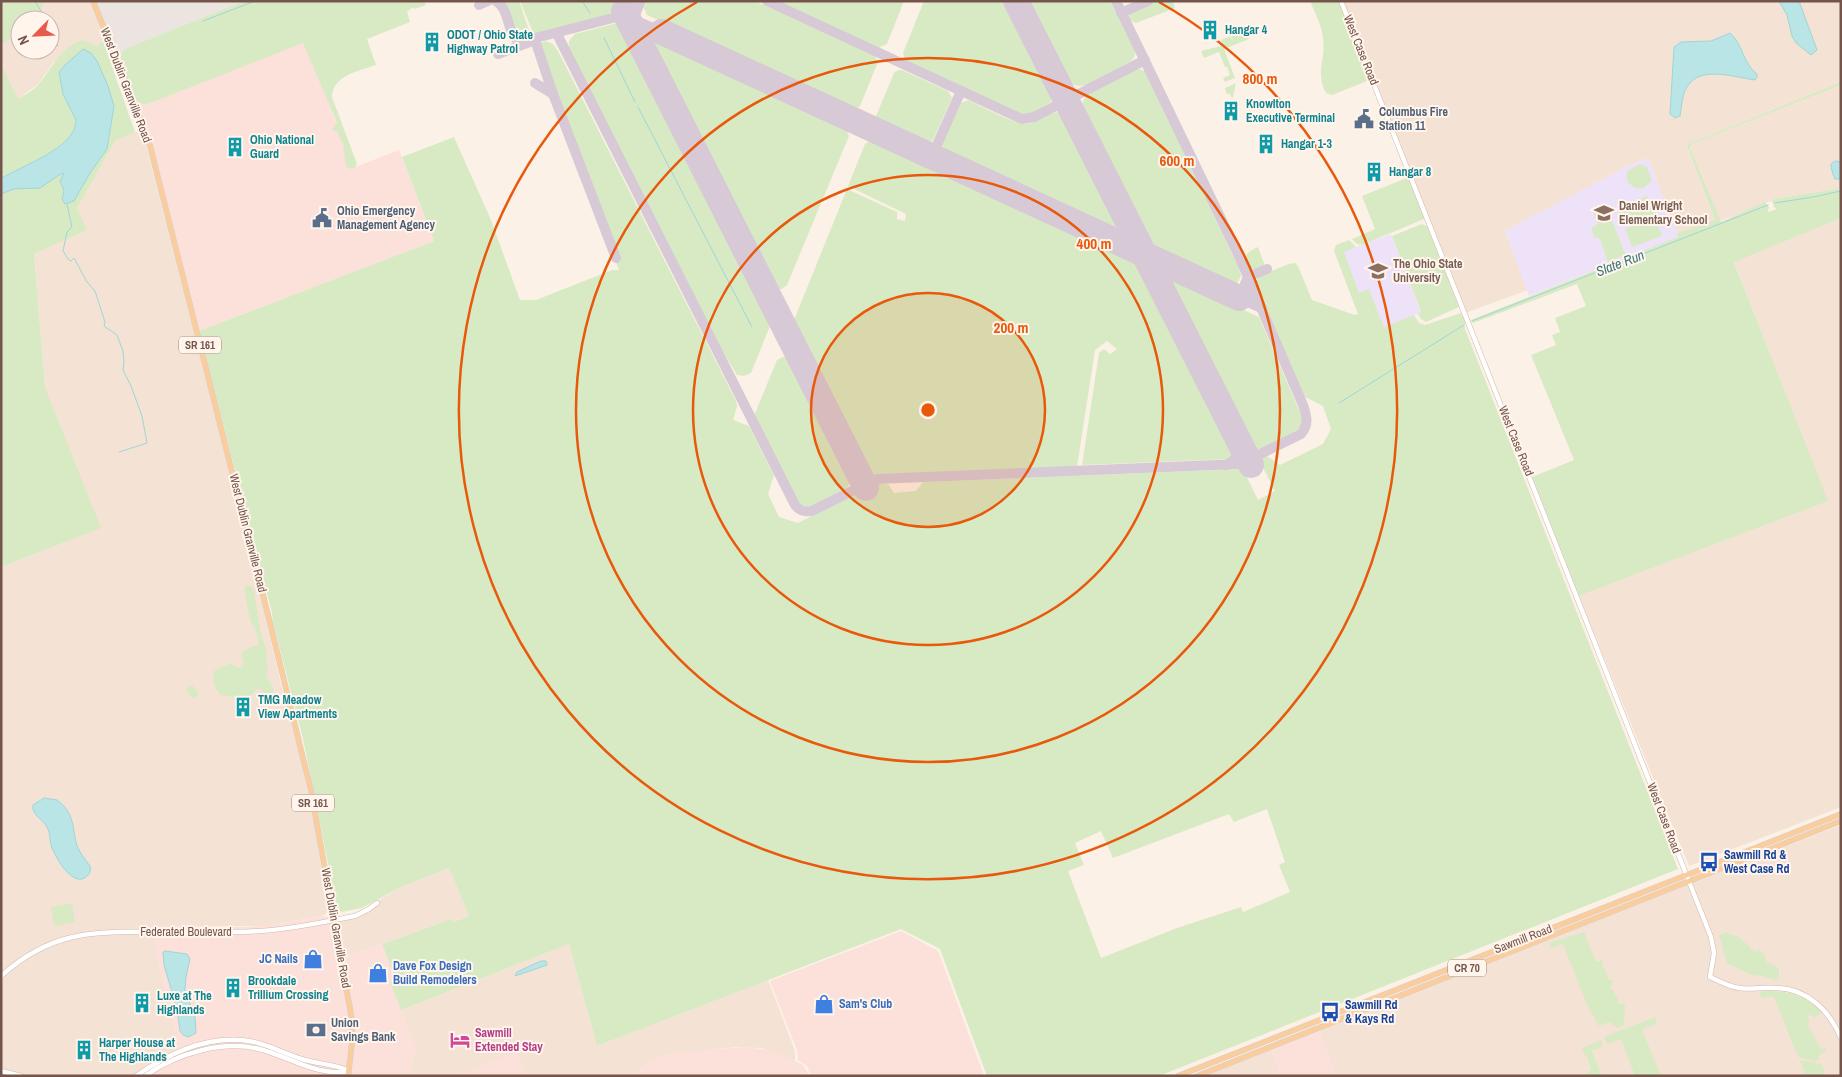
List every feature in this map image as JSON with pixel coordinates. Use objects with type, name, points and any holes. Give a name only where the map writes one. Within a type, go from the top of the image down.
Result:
[{"type":"main road","name":"West Dublin Granville Road","points":[[93,1],[150,146],[311,791],[352,1020],[352,1043],[348,1074]]},
{"type":"main road","name":"West Case Road","points":[[1341,1],[1689,881],[1712,942],[1714,961],[1710,977],[1736,988],[1784,988],[1805,996],[1826,1012],[1841,1038]]},
{"type":"main road","name":"Sawmill Road","points":[[1178,1076],[1841,814]]},
{"type":"main road","name":"Sawmill Road","points":[[1197,1076],[1841,821]]},
{"type":"main road","name":"Federated Boulevard","points":[[1,976],[24,958],[41,948],[83,934],[107,931],[262,931],[355,916],[377,903]]},
{"type":"main road","points":[[136,1076],[158,1061],[191,1047],[210,1042],[233,1040],[254,1042],[304,1060],[341,1067],[348,1074]]},
{"type":"main road","points":[[145,1076],[160,1066],[186,1055],[224,1047],[257,1049],[304,1065],[348,1074]]},
{"type":"main road","points":[[5,1073],[21,1076]]},
{"type":"shaded area","points":[[44,1],[92,1],[108,39],[97,46],[53,63],[38,84],[18,99],[1,64],[1,45],[10,39],[10,60],[60,60],[60,10],[41,10]]},
{"type":"shaded area","points":[[92,1],[244,1],[127,48],[121,54],[114,55]]},
{"type":"shaded area","points":[[1339,1],[1841,1],[1841,82],[1688,144],[1687,147],[1715,220],[1677,233],[1648,158],[1628,166],[1505,231],[1528,290],[1465,313]]},
{"type":"shaded area","points":[[303,42],[320,79],[353,168],[399,150],[434,241],[199,331],[151,142],[136,101],[148,104]]},
{"type":"shaded area","points":[[1841,85],[1841,188],[1773,199],[1720,221],[1690,148],[1692,144]]},
{"type":"shaded area","points":[[142,129],[300,757],[314,822],[328,909],[326,914],[322,916],[264,926],[151,926],[180,1057],[145,1076],[1,1076],[1,567],[100,528],[45,387],[34,254],[86,230],[77,208],[115,141]]},
{"type":"shaded area","name":"Daniel Wright Elementary School","points":[[1648,158],[1679,237],[1529,296],[1505,231],[1628,166]]},
{"type":"shaded area","points":[[1841,218],[1841,807],[1689,866],[1579,596],[1827,501],[1734,261]]},
{"type":"shaded area","name":"The Ohio State University","points":[[1391,234],[1421,313],[1384,327],[1369,289],[1359,293],[1343,252]]},
{"type":"shaded area","points":[[1841,825],[1841,1076],[1602,1076],[1592,1051],[1601,1040],[1586,1056],[1591,1070],[1587,1072],[1588,1076],[1336,1076],[1319,1030]]},
{"type":"shaded area","points":[[449,868],[469,916],[452,922],[451,919],[341,957],[334,919],[354,915],[401,887]]},
{"type":"shaded area","points":[[323,916],[334,919],[341,957],[382,944],[395,980],[391,982],[418,1052],[413,1054],[409,1076],[145,1076],[180,1057],[150,926],[247,927]]},
{"type":"shaded area","points":[[901,931],[938,951],[984,1076],[811,1076],[807,1066],[798,1060],[797,1050],[770,981]]},
{"type":"shaded area","points":[[569,944],[597,1046],[768,980],[795,1051],[795,1061],[762,1048],[736,1047],[666,1055],[650,1061],[632,1076],[526,1076],[517,1053],[457,1076],[409,1076],[413,1054],[401,1010]]},
{"type":"shaded area","points":[[1319,1030],[1336,1076],[1281,1076],[1271,1049]]},
{"type":"shaded area","points":[[746,1047],[770,1050],[795,1061],[803,1065],[809,1076],[632,1076],[650,1061],[666,1055]]},
{"type":"shaded area","points":[[1271,1049],[1281,1076],[1204,1076]]},
{"type":"shaded area","points":[[517,1052],[526,1076],[457,1076]]},
{"type":"green space","points":[[1,1],[44,2],[41,10],[10,10],[10,39],[1,45]]},
{"type":"green space","points":[[244,1],[424,1],[426,5],[414,9],[413,7],[407,12],[410,22],[367,39],[376,65],[348,75],[333,90],[332,97],[357,164],[355,168],[347,167],[343,143],[337,132],[332,129],[337,123],[303,43],[148,104],[136,101],[120,60],[122,52],[127,48]]},
{"type":"green space","points":[[503,1],[519,1],[531,36],[524,37],[518,35]]},
{"type":"green space","points":[[520,1],[636,1],[620,12],[606,17],[534,35]]},
{"type":"green space","points":[[647,1],[755,1],[875,56],[878,62],[860,106],[853,110],[647,15],[644,8]]},
{"type":"green space","points":[[776,1],[904,1],[887,44],[878,48]]},
{"type":"green space","points":[[924,1],[1004,1],[1053,95],[1051,102],[1032,113],[1022,114],[905,60],[903,53]]},
{"type":"green space","points":[[1025,1],[1110,1],[1135,50],[1135,56],[1130,62],[1086,85],[1078,86],[1070,83],[1065,80]]},
{"type":"green space","points":[[1154,1],[1173,1],[1175,8],[1136,23],[1130,20],[1129,15],[1131,11]]},
{"type":"green space","points":[[1310,1],[1339,1],[1369,77],[1367,81],[1332,95],[1326,93],[1321,78],[1324,46],[1322,34]]},
{"type":"green space","points":[[617,23],[621,25],[770,318],[770,326],[751,373],[744,376],[737,375],[720,347],[569,49],[569,41],[575,34]]},
{"type":"green space","points":[[1244,30],[1249,39],[1224,49],[1235,78],[1225,82],[1223,78],[1230,75],[1219,52],[1204,58],[1201,51],[1223,47],[1221,40],[1230,36],[1233,41],[1231,35]]},
{"type":"green space","points":[[83,40],[97,46],[103,41],[135,132],[115,141],[77,208],[87,230],[34,254],[45,387],[101,528],[1,567],[1,64],[18,99],[38,85],[57,60],[60,60],[63,52]]},
{"type":"green space","points":[[656,40],[844,125],[849,136],[787,285],[782,289],[776,289],[773,284],[651,42]]},
{"type":"green space","points":[[546,41],[553,44],[558,51],[736,401],[737,406],[733,420],[749,426],[774,475],[768,494],[779,517],[798,523],[874,484],[888,484],[894,493],[916,491],[923,482],[1243,469],[1258,500],[1275,491],[1259,460],[1267,456],[1280,465],[1323,444],[1331,429],[1323,406],[1303,396],[1255,284],[1259,276],[1295,263],[1312,300],[1355,315],[1358,314],[1334,251],[1336,245],[1349,240],[1356,247],[1344,252],[1359,293],[1369,289],[1384,327],[1414,315],[1419,323],[1425,325],[1461,313],[1465,321],[1465,329],[1678,869],[1159,1076],[987,1076],[940,949],[901,929],[597,1046],[569,944],[401,1010],[390,982],[395,979],[382,944],[451,919],[453,922],[469,916],[449,868],[401,887],[362,908],[341,912],[337,908],[303,739],[199,331],[434,241],[402,157],[454,137],[491,220],[520,300],[536,300],[612,270],[619,270],[537,49],[538,44]],"holes":[[[1267,809],[1285,862],[1279,865],[1290,892],[1243,912],[1241,907],[1177,928],[1101,958],[1068,871],[1084,865],[1075,843],[1101,831],[1113,858],[1229,814],[1234,822]]]},
{"type":"green space","points":[[1140,69],[1145,72],[1238,266],[1241,276],[1237,283],[1228,284],[1154,250],[1149,245],[1081,111],[1083,101],[1087,95]]},
{"type":"green space","points":[[902,70],[948,91],[952,98],[933,140],[929,143],[924,144],[880,124],[876,116],[894,73]]},
{"type":"green space","points":[[1841,82],[1841,85],[1692,144],[1690,148],[1721,222],[1765,202],[1769,207],[1768,212],[1777,209],[1774,207],[1773,199],[1841,188],[1841,218],[1734,262],[1828,501],[1579,596],[1532,477],[1574,460],[1531,355],[1556,345],[1552,335],[1560,332],[1555,318],[1586,306],[1577,284],[1473,323],[1471,320],[1678,237],[1677,233],[1715,220],[1687,146],[1688,144]]},
{"type":"green space","points":[[1236,83],[1232,98],[1230,94],[1227,94],[1225,88]]},
{"type":"green space","points":[[968,100],[1006,118],[1026,124],[1048,114],[1062,113],[1121,228],[1114,231],[944,152],[942,144],[961,103]]},
{"type":"green space","points":[[872,139],[1136,260],[1233,450],[1230,459],[1082,465],[1099,353],[1104,349],[1110,354],[1117,349],[1107,341],[1095,350],[1077,467],[876,475],[866,469],[795,327],[794,320],[847,189],[897,212],[897,219],[905,221],[906,214],[848,186],[865,144]]},
{"type":"green space","points":[[1640,164],[1647,167],[1652,181],[1643,188],[1635,188],[1627,182],[1627,171]]},
{"type":"green space","points":[[1409,177],[1425,217],[1424,219],[1362,245],[1357,244],[1352,239],[1375,229],[1362,196]]},
{"type":"green space","points":[[1647,196],[1654,214],[1624,226],[1617,207]]},
{"type":"green space","points":[[1606,205],[1625,253],[1608,262],[1600,239],[1592,236],[1594,235],[1591,228],[1598,224],[1592,209]]},
{"type":"green space","points":[[1655,217],[1662,236],[1632,247],[1625,229]]},
{"type":"green space","points":[[1422,224],[1428,227],[1459,307],[1426,322],[1418,314],[1421,312],[1392,236]]},
{"type":"green space","points":[[1258,247],[1265,266],[1252,269],[1246,263],[1246,257],[1250,251]]},
{"type":"green space","points":[[1172,278],[1259,317],[1302,417],[1301,428],[1260,450],[1252,447],[1168,281]]},
{"type":"green space","points":[[783,357],[789,358],[851,480],[848,487],[809,508],[799,503],[754,416],[777,360]]},
{"type":"green space","points":[[247,585],[251,586],[254,590],[260,630],[267,653],[266,662],[268,669],[266,676],[274,689],[272,694],[268,696],[261,689],[257,689],[247,699],[221,695],[215,687],[213,678],[214,671],[231,663],[238,668],[242,667],[244,663],[241,653],[259,645],[256,630],[250,620],[244,589]]},
{"type":"green space","points":[[192,685],[199,694],[193,699],[186,689]]},
{"type":"green space","points":[[72,903],[75,922],[54,926],[51,907]]},
{"type":"green space","points":[[1584,932],[1596,962],[1602,960],[1603,964],[1601,965],[1605,968],[1608,980],[1612,980],[1613,984],[1610,986],[1618,999],[1618,1004],[1625,1003],[1624,1025],[1618,1028],[1609,1022],[1599,1026],[1588,1007],[1563,944],[1551,948],[1549,943]]},
{"type":"green space","points":[[1727,932],[1730,935],[1738,936],[1755,952],[1758,949],[1764,954],[1767,962],[1779,968],[1779,979],[1774,980],[1752,975],[1727,963],[1719,935]]},
{"type":"green space","points":[[1769,991],[1797,995],[1810,1001],[1821,1011],[1819,1015],[1814,1017],[1807,1014],[1808,1026],[1821,1049],[1825,1048],[1827,1050],[1819,1055],[1818,1060],[1798,1057],[1774,997],[1761,998],[1760,992]]},
{"type":"green space","points":[[1655,1017],[1657,1023],[1642,1030],[1661,1076],[1635,1076],[1621,1039],[1607,1044],[1604,1037]]},
{"type":"green space","points":[[1601,1040],[1602,1047],[1592,1051],[1602,1076],[1588,1076],[1587,1072],[1591,1070],[1582,1051],[1583,1048]]},
{"type":"green space","points":[[1800,1060],[1822,1064],[1825,1073],[1822,1076],[1798,1076],[1805,1073]]},
{"type":"water","points":[[1779,1],[1799,1],[1817,50],[1811,55],[1796,43],[1792,36],[1787,15]]},
{"type":"water","points":[[1730,33],[1738,43],[1757,77],[1755,80],[1715,74],[1696,78],[1689,84],[1684,93],[1680,116],[1675,118],[1670,114],[1674,47],[1681,42],[1711,41]]},
{"type":"water","points":[[83,49],[91,53],[97,61],[114,106],[107,149],[74,201],[65,204],[62,199],[64,191],[60,181],[64,173],[40,188],[14,189],[1,194],[1,179],[58,148],[74,130],[76,120],[63,94],[59,72]]},
{"type":"water","points":[[1835,161],[1841,162],[1841,179],[1835,179],[1831,168],[1831,164]]},
{"type":"water","points":[[44,798],[57,800],[67,810],[73,824],[77,845],[90,866],[90,872],[86,877],[81,879],[71,875],[62,866],[55,854],[47,827],[35,814],[33,808],[33,805]]},
{"type":"water","points":[[163,952],[187,954],[190,959],[185,990],[195,1017],[196,1033],[188,1037],[180,1031],[177,1009],[164,965]]},
{"type":"water","points":[[541,961],[546,961],[547,965],[515,976],[517,972]]},
{"type":"waterway","points":[[35,1],[40,10]]},
{"type":"waterway","points":[[203,21],[255,1]]},
{"type":"waterway","points":[[582,1],[590,13]]},
{"type":"waterway","points":[[604,38],[635,102]]},
{"type":"waterway","points":[[638,107],[752,327]]},
{"type":"waterway","name":"Slate Run","points":[[1775,203],[1841,191]]},
{"type":"waterway","points":[[67,204],[72,227],[67,232],[63,251],[71,261],[74,258],[87,282],[95,291],[105,322],[104,326],[117,335],[123,351],[123,370],[142,416],[147,443],[119,452]]},
{"type":"waterway","name":"Slate Run","points":[[1472,321],[1768,205]]},
{"type":"waterway","name":"Slate Run","points":[[1339,403],[1464,325]]},
{"type":"taxiway","points":[[479,5],[488,1]]},
{"type":"taxiway","points":[[496,1],[504,10],[512,34],[520,42],[636,12]]},
{"type":"taxiway","points":[[633,19],[641,1]]},
{"type":"taxiway","points":[[767,1],[1022,119],[1034,117],[1145,60]]},
{"type":"taxiway","points":[[557,34],[795,505],[800,510],[812,511],[876,479],[1240,464],[1301,434],[1304,430],[1306,413],[1238,254],[1116,1]]},
{"type":"taxiway","points":[[1121,13],[1148,1]]},
{"type":"taxiway","points":[[626,16],[662,32]]},
{"type":"taxiway","points":[[498,54],[535,40],[553,94],[616,258]]},
{"type":"taxiway","points":[[535,83],[553,94]]},
{"type":"taxiway","points":[[932,156],[961,91]]},
{"type":"taxiway","points":[[1261,308],[1239,298],[1248,277],[1267,269]]},
{"type":"taxiway","points":[[1226,465],[1233,461],[1242,448]]},
{"type":"runway","points":[[1016,1],[1251,465]]},
{"type":"runway","points":[[624,11],[866,488]]},
{"type":"runway","points":[[662,32],[1239,298]]},
{"type":"place","name":"Hangar 4","points":[[1210,30]]},
{"type":"place","name":"ODOT / Ohio State Highway Patrol","points":[[432,42]]},
{"type":"place","name":"Knowlton Executive Terminal","points":[[1231,111]]},
{"type":"place","name":"Columbus Fire Station 11","points":[[1364,119]]},
{"type":"place","name":"Hangar 1-3","points":[[1266,144]]},
{"type":"place","name":"Ohio National Guard","points":[[235,147]]},
{"type":"place","name":"Hangar 8","points":[[1374,172]]},
{"type":"place","name":"Daniel Wright Elementary School","points":[[1604,213]]},
{"type":"place","name":"Ohio Emergency Management Agency","points":[[322,218]]},
{"type":"place","name":"The Ohio State University","points":[[1378,271]]},
{"type":"place","name":"TMG Meadow View Apartments","points":[[243,707]]},
{"type":"place","name":"Sawmill Rd & West Case Rd","points":[[1709,862]]},
{"type":"place","name":"JC Nails","points":[[313,959]]},
{"type":"place","name":"Dave Fox Design Build Remodelers","points":[[378,973]]},
{"type":"place","name":"Brookdale Trillium Crossing","points":[[233,988]]},
{"type":"place","name":"Luxe at The Highlands","points":[[142,1003]]},
{"type":"place","name":"Sam's Club","points":[[824,1004]]},
{"type":"place","name":"Sawmill Rd & Kays Rd","points":[[1330,1012]]},
{"type":"place","name":"Union Savings Bank","points":[[316,1030]]},
{"type":"place","name":"Sawmill Extended Stay","points":[[460,1040]]},
{"type":"place","name":"Harper House at The Highlands","points":[[84,1050]]}]
